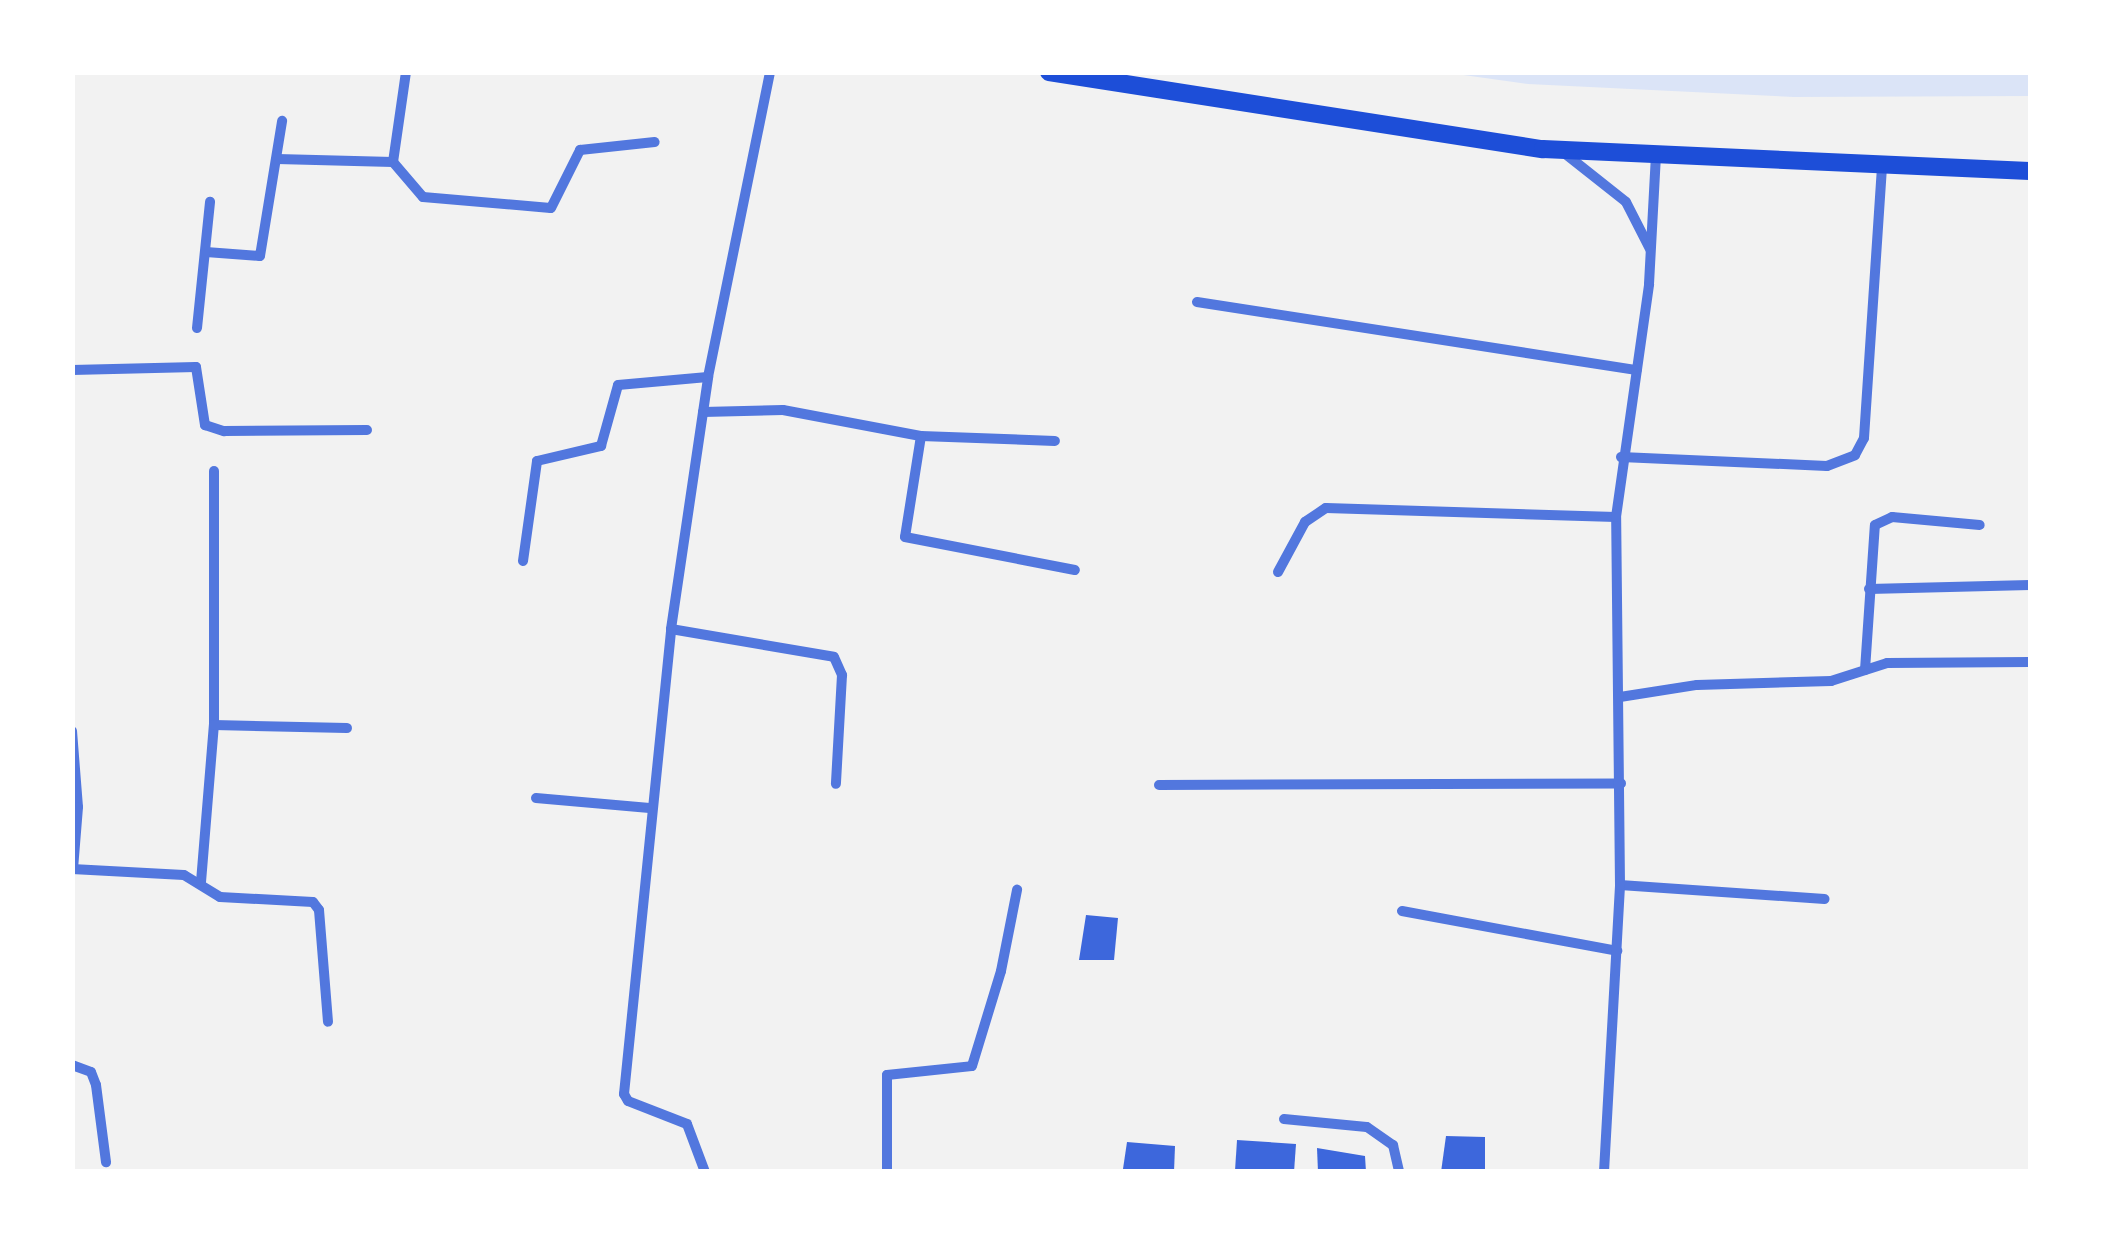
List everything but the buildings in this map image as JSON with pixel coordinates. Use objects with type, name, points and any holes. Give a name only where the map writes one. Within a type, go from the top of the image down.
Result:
[{"type":"main road","points":[[1050,72],[1213,103],[1560,150],[2030,171]]},
{"type":"street","points":[[393,162],[406,72]]},
{"type":"street","points":[[705,1172],[687,1124],[628,1101],[624,1094],[671,629],[708,377],[770,72]]},
{"type":"street","points":[[206,252],[260,256],[282,121]]},
{"type":"street","points":[[277,159],[393,162],[423,197],[552,208],[580,150],[655,142]]},
{"type":"street","points":[[1560,150],[1626,202],[1652,254]]},
{"type":"street","points":[[1604,1172],[1620,885],[1616,517],[1621,457],[1652,254],[1656,156]]},
{"type":"street","points":[[1621,457],[1826,466],[1856,455],[1866,425],[1882,166]]},
{"type":"street","points":[[197,328],[210,202]]},
{"type":"street","points":[[1197,302],[1636,370]]},
{"type":"street","points":[[72,370],[196,367],[205,425],[224,431],[367,430]]},
{"type":"street","points":[[524,560],[537,461],[601,446],[618,385],[708,377]]},
{"type":"street","points":[[703,412],[840,416],[921,436],[1055,441]]},
{"type":"street","points":[[921,436],[905,537],[1075,570]]},
{"type":"street","points":[[201,882],[214,725],[214,471]]},
{"type":"street","points":[[1278,572],[1305,522],[1326,508],[1616,517]]},
{"type":"street","points":[[1866,670],[1872,538],[1883,519],[1980,526]]},
{"type":"street","points":[[1869,589],[2030,585]]},
{"type":"street","points":[[671,629],[834,657],[842,674],[836,784]]},
{"type":"street","points":[[1620,697],[1697,685],[1830,681],[1887,663],[2030,662]]},
{"type":"street","points":[[214,725],[347,728]]},
{"type":"street","points":[[72,732],[78,807],[73,869],[157,872],[201,882],[220,897],[317,905],[328,1022]]},
{"type":"street","points":[[1159,785],[1621,784]]},
{"type":"street","points":[[536,798],[650,808]]},
{"type":"street","points":[[1620,885],[1826,900]]},
{"type":"street","points":[[886,1172],[887,1075],[972,1066],[1002,971],[1016,890]]},
{"type":"street","points":[[1402,911],[1616,950]]},
{"type":"street","points":[[72,1065],[90,1072],[96,1086],[106,1162]]},
{"type":"street","points":[[1284,1119],[1368,1128],[1392,1145],[1399,1172]]},
{"type":"shaded area","points":[[2030,72],[2030,96],[1794,97],[1528,84],[1449,73]]}]
